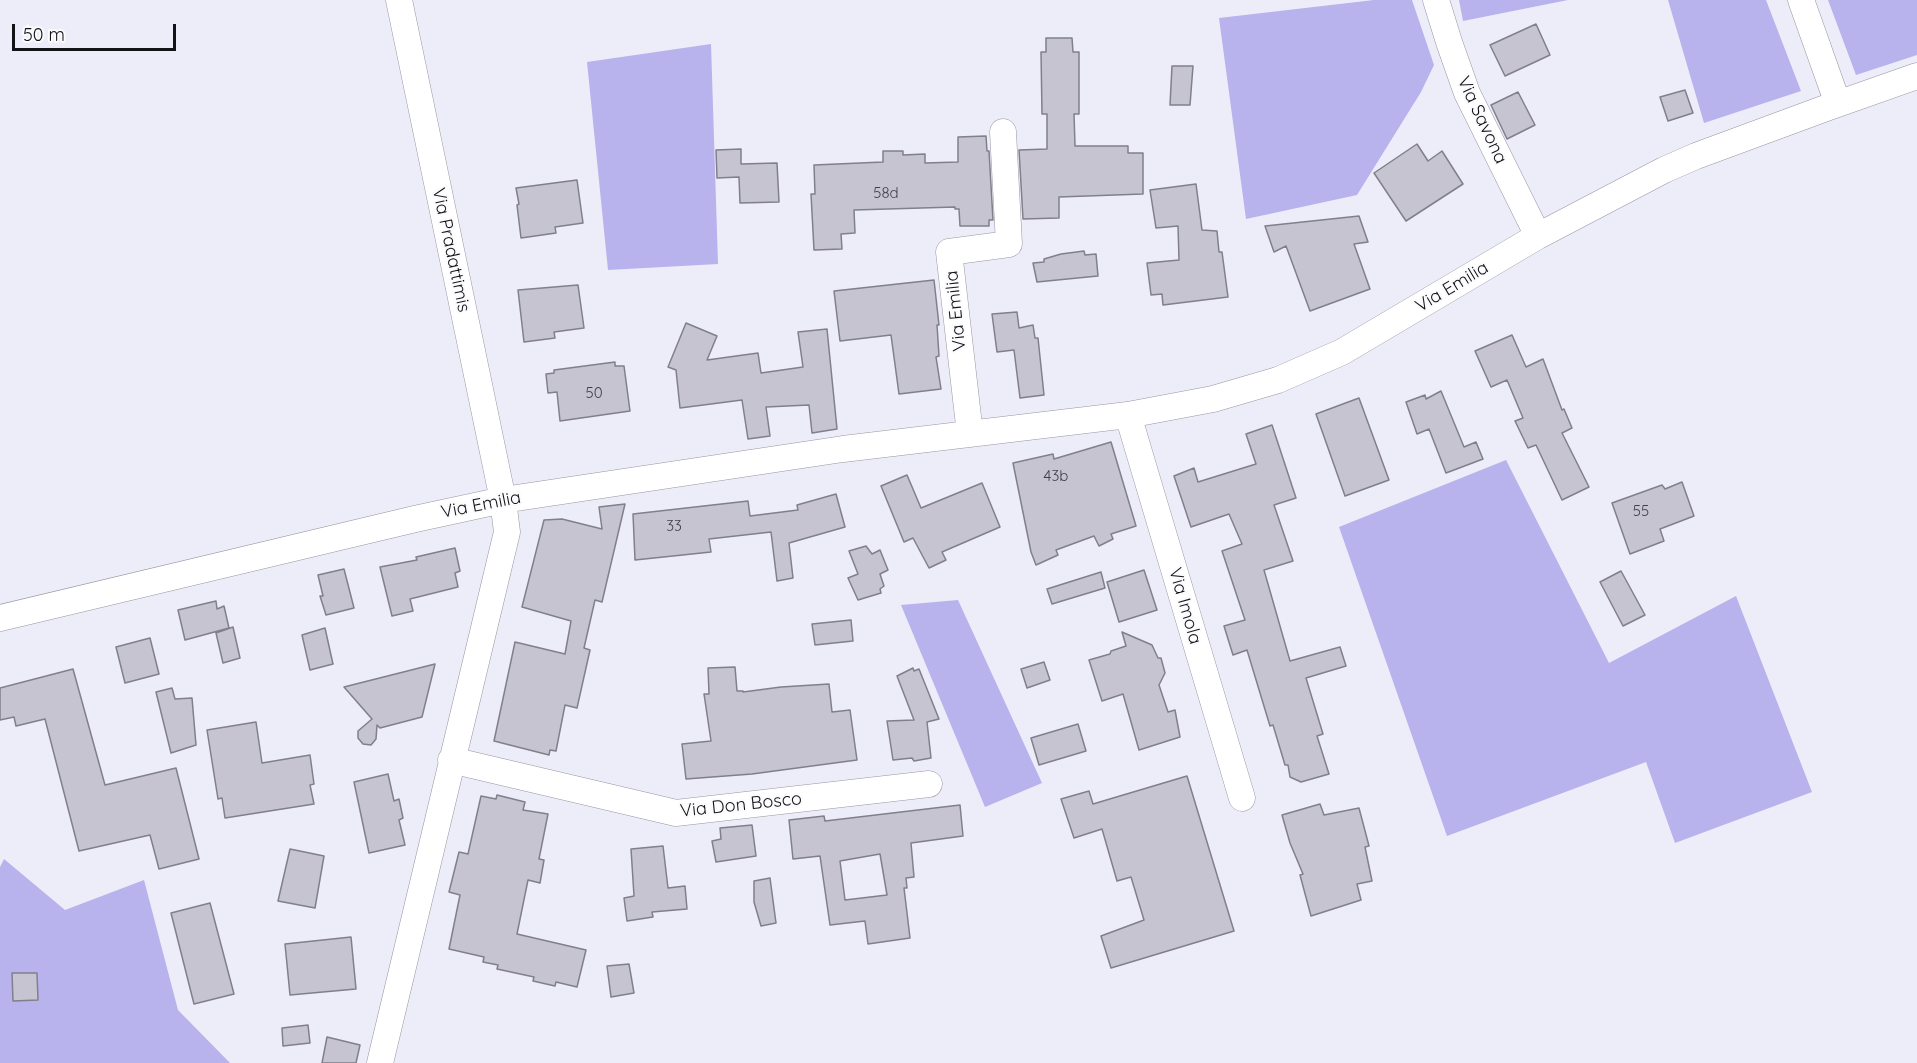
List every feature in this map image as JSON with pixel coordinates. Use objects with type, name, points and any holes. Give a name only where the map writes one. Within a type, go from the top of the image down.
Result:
[{"type":"street","name":"Via Pradattimis","points":[[399,0],[503,500]]},
{"type":"street","name":"Via Savona","points":[[1437,0],[1467,93],[1538,236]]},
{"type":"street","points":[[1801,0],[1838,104]]},
{"type":"street","name":"Via Emilia","points":[[0,618],[404,521],[503,500],[843,449],[1128,415],[1235,393],[1278,380],[1342,352],[1538,236],[1675,166],[1917,76]]},
{"type":"street","name":"Via Emilia","points":[[970,434],[949,252],[1009,244],[1003,132]]},
{"type":"street","name":"Via Imola","points":[[1128,415],[1242,798]]},
{"type":"street","points":[[380,1063],[507,531],[503,500]]},
{"type":"street","name":"Via Don Bosco","points":[[451,760],[676,813],[929,784]]},
{"type":"shaded area","points":[[1374,0],[1412,0],[1434,65],[1421,92],[1357,195],[1246,219],[1219,18]]},
{"type":"shaded area","points":[[1459,0],[1568,0],[1463,21]]},
{"type":"shaded area","points":[[1668,0],[1766,0],[1801,91],[1704,123]]},
{"type":"shaded area","points":[[1828,0],[1917,0],[1917,55],[1856,75]]},
{"type":"shaded area","points":[[711,44],[718,264],[608,270],[587,62]]},
{"type":"shaded area","points":[[1506,460],[1609,663],[1736,596],[1812,792],[1675,843],[1646,762],[1447,836],[1339,527]]},
{"type":"shaded area","points":[[958,600],[1042,783],[985,807],[901,605]]},
{"type":"shaded area","points":[[4,859],[65,910],[144,880],[178,1010],[230,1063],[0,1063],[0,867]]},
{"type":"building","points":[[1536,24],[1550,55],[1505,76],[1490,45]]},
{"type":"building","points":[[1046,38],[1072,38],[1073,52],[1079,52],[1079,114],[1074,114],[1075,146],[1128,146],[1128,153],[1143,153],[1143,194],[1059,197],[1059,218],[1023,219],[1019,150],[1047,149],[1047,114],[1042,114],[1041,52],[1046,52]]},
{"type":"building","points":[[1172,66],[1193,66],[1190,105],[1170,105]]},
{"type":"building","points":[[1685,90],[1693,113],[1668,121],[1660,97]]},
{"type":"building","points":[[1518,92],[1535,125],[1507,139],[1491,105]]},
{"type":"building","points":[[986,136],[993,220],[989,220],[989,226],[960,226],[959,209],[955,207],[854,210],[855,233],[841,234],[842,249],[814,250],[811,194],[815,194],[814,165],[883,162],[883,151],[903,151],[903,155],[925,154],[925,163],[958,162],[958,137]]},
{"type":"building","points":[[1417,144],[1428,161],[1442,151],[1463,184],[1406,221],[1374,173]]},
{"type":"building","points":[[741,149],[741,164],[777,163],[779,202],[740,203],[739,177],[717,178],[716,150]]},
{"type":"building","points":[[577,180],[583,223],[555,227],[556,233],[521,238],[516,188]]},
{"type":"building","points":[[1196,184],[1202,230],[1217,231],[1228,297],[1163,305],[1162,294],[1151,295],[1147,263],[1179,260],[1178,226],[1156,228],[1150,190]]},
{"type":"building","points":[[1359,216],[1368,242],[1354,244],[1370,289],[1310,311],[1286,246],[1274,252],[1265,226]]},
{"type":"building","points":[[1084,251],[1085,255],[1096,254],[1098,276],[1037,282],[1033,263],[1044,262],[1044,259],[1061,254]]},
{"type":"building","points":[[934,280],[939,325],[937,325],[939,356],[936,357],[941,389],[899,394],[891,335],[840,341],[834,291]]},
{"type":"building","points":[[578,285],[584,328],[554,332],[555,338],[524,342],[518,290]]},
{"type":"building","points":[[1017,312],[1019,328],[1033,325],[1035,338],[1038,338],[1044,395],[1020,398],[1014,350],[997,352],[992,314]]},
{"type":"building","points":[[686,323],[717,336],[707,360],[758,353],[761,373],[803,367],[798,332],[827,329],[837,429],[812,433],[809,405],[766,407],[770,436],[748,439],[742,400],[680,408],[676,370],[668,367]]},
{"type":"building","points":[[1512,335],[1526,367],[1543,359],[1562,410],[1564,409],[1572,428],[1562,433],[1589,487],[1562,500],[1536,445],[1528,448],[1515,421],[1523,418],[1507,380],[1491,387],[1475,351]]},
{"type":"building","points":[[615,362],[615,366],[624,366],[630,411],[560,421],[557,392],[548,393],[546,374],[554,373],[554,370]]},
{"type":"building","points":[[1441,391],[1464,447],[1476,442],[1483,459],[1446,473],[1429,429],[1417,434],[1406,402],[1425,395],[1426,399]]},
{"type":"building","points":[[1359,398],[1389,480],[1345,496],[1316,414]]},
{"type":"building","points":[[1272,425],[1296,498],[1274,505],[1293,561],[1264,570],[1290,661],[1340,647],[1346,666],[1306,678],[1323,734],[1317,736],[1329,774],[1301,782],[1290,777],[1288,765],[1285,765],[1273,725],[1270,726],[1247,650],[1233,655],[1224,626],[1245,620],[1222,551],[1242,544],[1229,514],[1191,527],[1174,476],[1194,468],[1198,482],[1256,464],[1246,434]]},
{"type":"building","points":[[1111,442],[1136,526],[1111,534],[1113,539],[1099,546],[1094,536],[1056,550],[1058,555],[1036,565],[1031,552],[1013,463],[1053,454],[1054,459]]},
{"type":"building","points":[[907,475],[921,508],[982,483],[1000,527],[942,552],[946,560],[929,568],[913,538],[904,542],[881,486]]},
{"type":"building","points":[[1682,482],[1694,516],[1660,529],[1664,541],[1630,554],[1612,503],[1662,485],[1665,489]]},
{"type":"building","points":[[836,494],[845,527],[789,543],[793,578],[777,581],[771,532],[709,539],[711,552],[635,560],[633,514],[748,501],[750,516],[798,510],[797,505]]},
{"type":"building","points":[[625,504],[602,602],[595,600],[584,648],[590,650],[577,708],[565,705],[556,751],[550,750],[549,755],[494,741],[515,642],[565,654],[571,621],[522,607],[544,520],[562,519],[602,529],[599,507]]},
{"type":"building","points":[[866,546],[872,554],[880,550],[888,570],[880,574],[884,586],[880,589],[881,593],[858,600],[848,578],[858,574],[849,551]]},
{"type":"building","points":[[455,548],[460,571],[455,573],[458,587],[410,599],[413,611],[392,616],[380,567],[417,560],[416,557]]},
{"type":"building","points":[[344,569],[354,608],[326,615],[320,596],[323,596],[318,575]]},
{"type":"building","points":[[1144,570],[1157,610],[1119,622],[1107,582]]},
{"type":"building","points":[[1621,571],[1645,615],[1623,626],[1600,582]]},
{"type":"building","points":[[1101,572],[1105,588],[1052,604],[1047,589]]},
{"type":"building","points":[[216,601],[217,609],[224,606],[229,628],[185,640],[178,610]]},
{"type":"building","points":[[851,620],[853,641],[815,645],[812,624]]},
{"type":"building","points":[[233,627],[240,658],[223,663],[216,633]]},
{"type":"building","points":[[325,628],[333,664],[310,670],[302,635]]},
{"type":"building","points":[[1122,632],[1152,645],[1158,658],[1161,658],[1165,673],[1159,685],[1168,712],[1175,710],[1180,737],[1139,750],[1123,694],[1102,701],[1089,660],[1110,654],[1111,651],[1126,646]]},
{"type":"building","points":[[150,638],[159,674],[125,683],[116,647]]},
{"type":"building","points":[[1044,662],[1050,680],[1027,688],[1021,669]]},
{"type":"building","points":[[435,664],[422,717],[380,728],[377,725],[376,739],[371,745],[363,744],[358,738],[358,731],[372,719],[344,687]]},
{"type":"building","points":[[735,667],[737,691],[829,684],[832,712],[850,710],[857,760],[752,774],[686,779],[682,744],[711,741],[704,694],[709,694],[708,668]]},
{"type":"building","points":[[913,668],[914,671],[919,669],[939,719],[927,722],[931,758],[914,761],[912,758],[893,760],[887,721],[914,720],[897,676]]},
{"type":"building","points":[[73,669],[105,785],[176,768],[199,859],[159,869],[150,835],[79,851],[45,719],[16,726],[14,717],[0,720],[0,688]]},
{"type":"building","points":[[172,688],[175,699],[192,698],[196,745],[171,753],[156,692]]},
{"type":"building","points":[[256,722],[262,763],[310,755],[314,784],[310,785],[314,804],[225,818],[222,798],[218,799],[207,730]]},
{"type":"building","points":[[1078,724],[1086,751],[1039,765],[1031,738]]},
{"type":"building","points":[[388,774],[394,801],[399,799],[403,818],[399,820],[405,845],[369,853],[354,782]]},
{"type":"building","points":[[1187,776],[1234,931],[1111,968],[1101,936],[1144,920],[1131,877],[1117,881],[1102,829],[1074,838],[1061,799],[1089,791],[1093,804]]},
{"type":"building","points":[[497,795],[525,802],[523,810],[548,814],[539,859],[544,860],[540,883],[528,880],[517,934],[586,950],[577,987],[556,982],[555,986],[533,981],[534,977],[497,969],[498,965],[483,962],[484,957],[449,949],[460,895],[449,892],[459,852],[468,854],[481,796],[496,799]]},
{"type":"building","points":[[1320,804],[1324,815],[1359,808],[1369,846],[1365,847],[1372,881],[1357,884],[1361,900],[1311,916],[1300,875],[1303,874],[1290,843],[1282,815]]},
{"type":"building","points":[[960,805],[963,836],[911,843],[914,877],[906,878],[907,888],[904,888],[910,938],[868,944],[865,921],[830,925],[820,856],[793,859],[789,820],[824,816],[825,821]],"holes":[[[880,854],[887,895],[845,900],[840,861]]]},
{"type":"building","points":[[752,825],[756,856],[716,862],[712,841],[721,839],[720,828]]},
{"type":"building","points":[[663,846],[668,888],[685,886],[687,909],[652,912],[653,917],[627,921],[624,898],[634,896],[631,849]]},
{"type":"building","points":[[290,849],[324,856],[315,908],[278,901]]},
{"type":"building","points":[[770,878],[776,923],[761,926],[754,902],[754,881]]},
{"type":"building","points":[[210,903],[234,994],[194,1004],[171,913]]},
{"type":"building","points":[[351,937],[356,989],[290,995],[285,944]]},
{"type":"building","points":[[629,964],[634,993],[611,997],[607,966]]},
{"type":"building","points":[[12,973],[37,973],[38,1000],[13,1001]]},
{"type":"building","points":[[308,1025],[310,1043],[283,1046],[282,1028]]},
{"type":"building","points":[[327,1037],[360,1045],[356,1063],[322,1063]]}]
